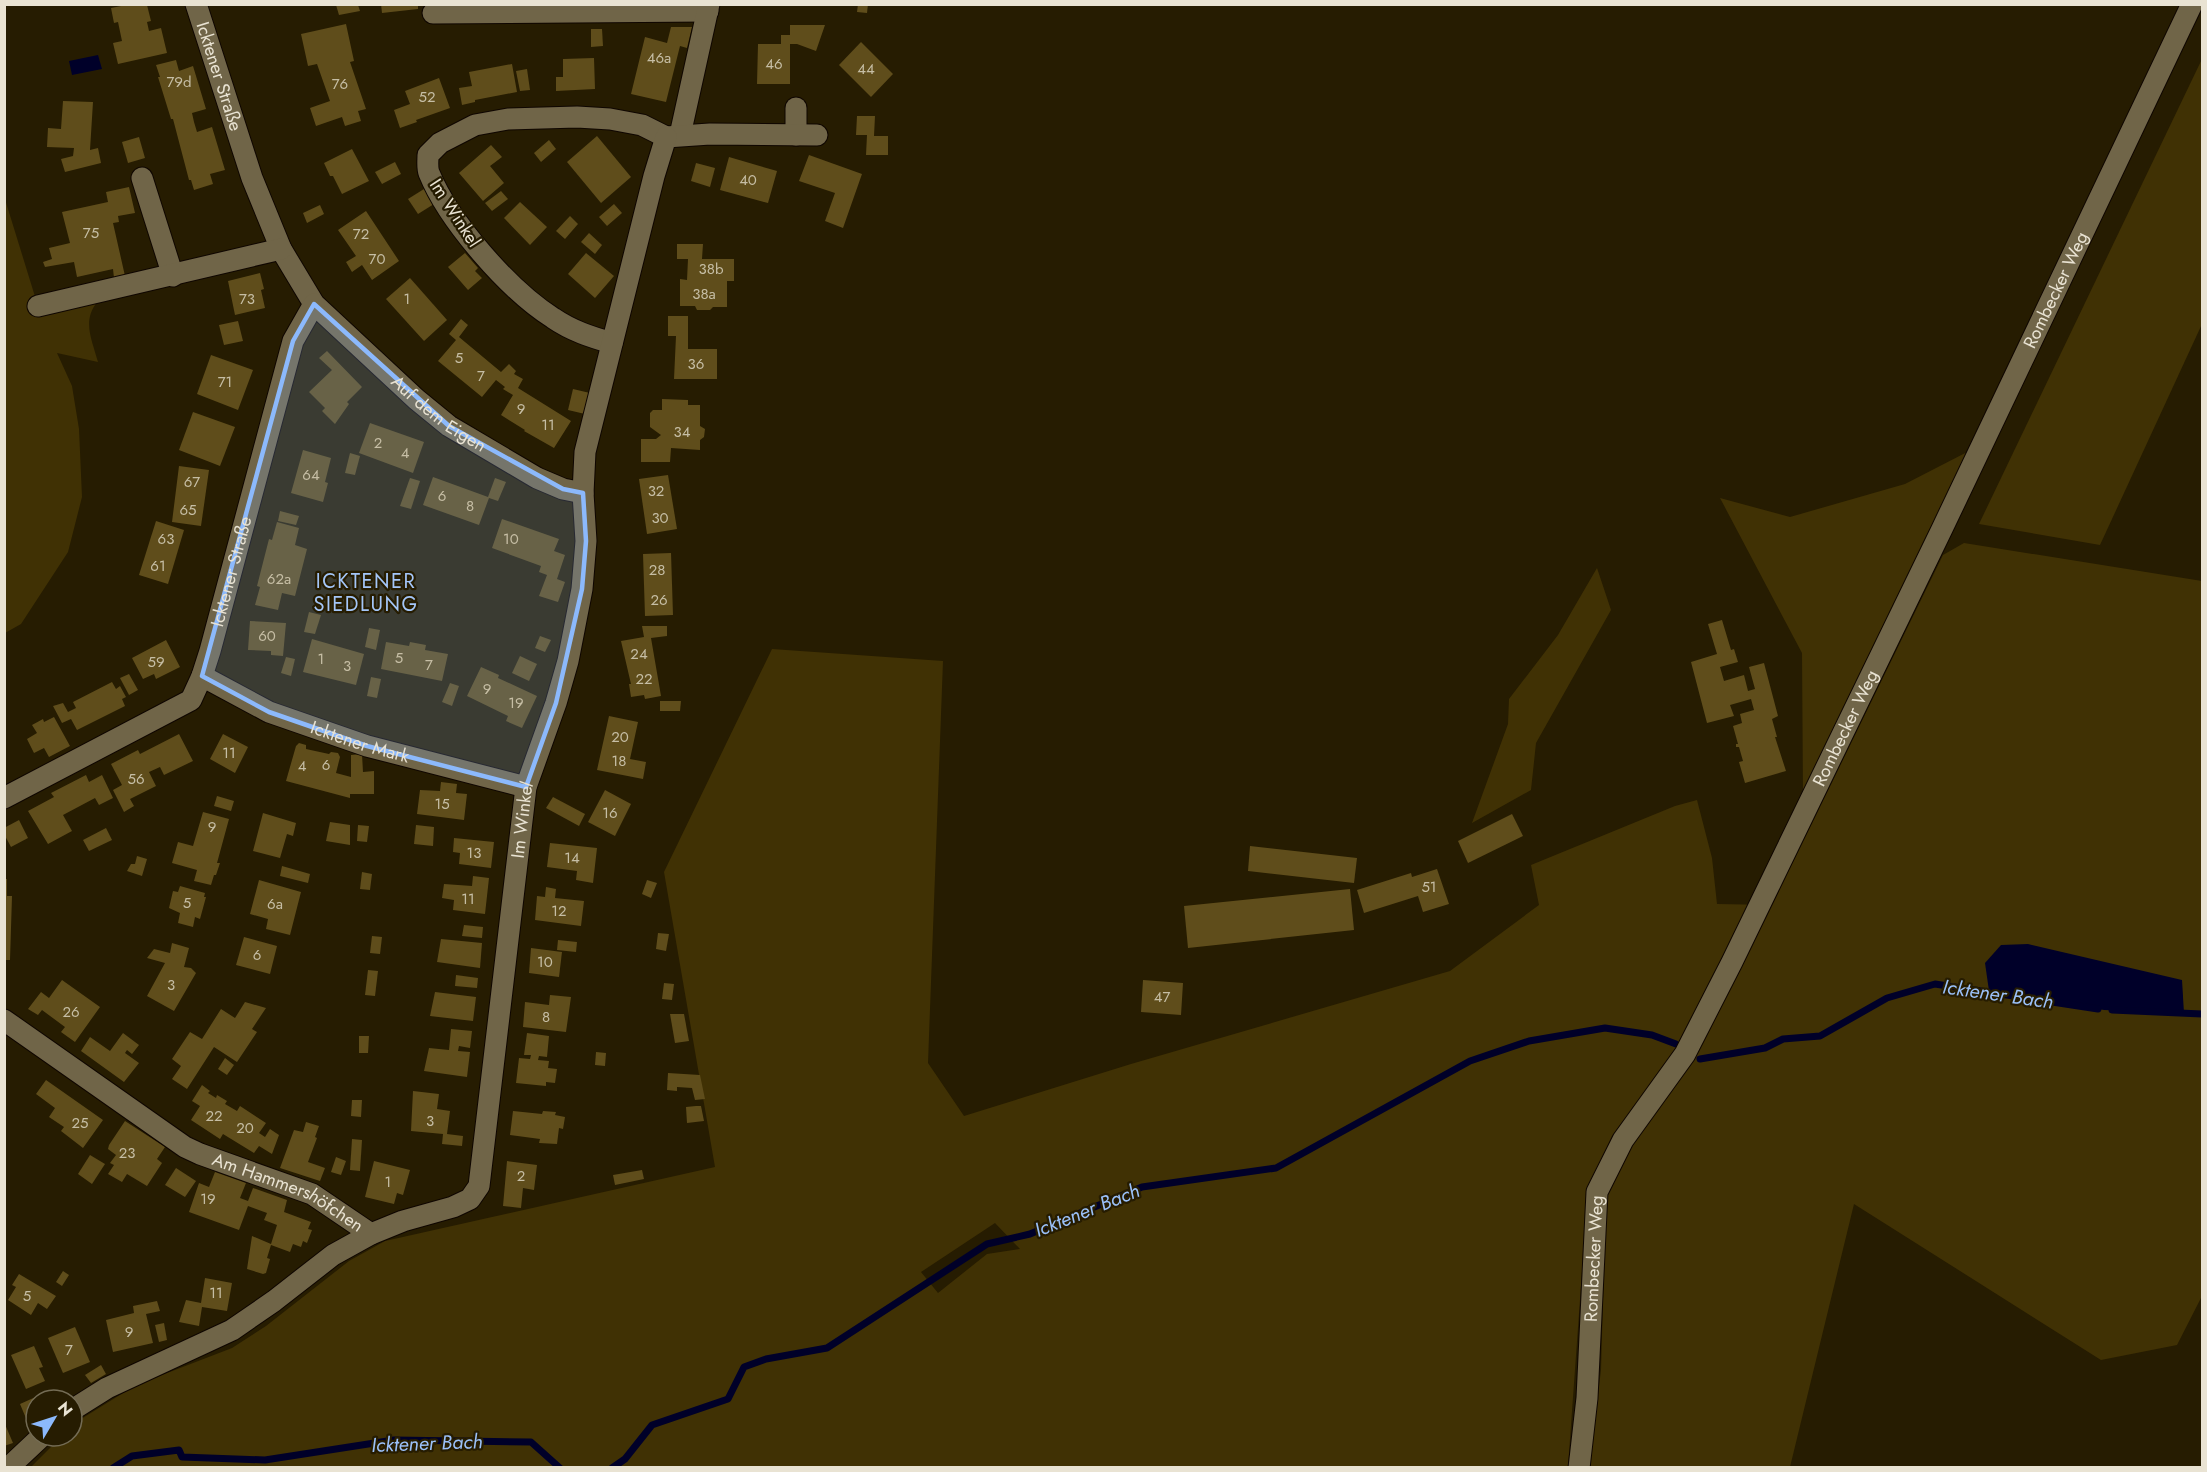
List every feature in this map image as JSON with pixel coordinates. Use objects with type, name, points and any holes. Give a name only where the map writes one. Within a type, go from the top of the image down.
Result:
[{"type":"street","name":"Icktener Straße","points":[[4,798],[191,700],[202,676],[293,341],[314,304],[281,249],[252,178],[196,4]]},
{"type":"street","name":"Rombecker Weg","points":[[1579,1467],[1587,1398],[1598,1192],[1623,1140],[1685,1054],[1727,972],[1942,529],[2192,4]]},
{"type":"street","points":[[433,14],[708,8],[673,136]]},
{"type":"street","name":"Im Winkel","points":[[612,343],[576,332],[551,318],[488,263],[448,208],[438,190],[428,171],[428,155],[440,143],[475,125],[508,119],[577,117],[610,119],[642,125],[673,136],[807,135],[796,108]]},
{"type":"street","name":"Im Winkel","points":[[371,1234],[403,1221],[453,1207],[470,1198],[479,1186],[526,787],[548,730],[568,661],[582,589],[585,548],[583,493],[585,452],[612,343],[673,136]]},
{"type":"street","points":[[142,178],[173,276]]},
{"type":"street","points":[[38,306],[281,249]]},
{"type":"street","name":"Auf dem Eigen","points":[[314,304],[416,399],[449,426],[537,478],[563,489],[583,493]]},
{"type":"street","name":"Icktener Mark","points":[[202,676],[269,712],[367,746],[526,787]]},
{"type":"street","name":"Am Hammershöfchen","points":[[4,1020],[186,1147],[312,1194],[371,1234],[333,1255],[232,1330],[107,1388],[84,1402]]},
{"type":"street","points":[[8,1467],[29,1448]]},
{"type":"highlighted area","points":[[314,304],[449,426],[563,489],[583,493],[586,541],[582,589],[556,703],[526,787],[367,746],[269,712],[202,676],[293,341]]},
{"type":"shaded area","points":[[2202,59],[2202,324],[2100,545],[1979,524]]},
{"type":"shaded area","points":[[4,196],[41,316],[97,302],[92,309],[89,324],[98,362],[57,353],[72,386],[79,429],[82,497],[68,552],[21,624],[5,633]]},
{"type":"shaded area","points":[[1973,449],[1803,797],[1802,653],[1720,498],[1790,517],[1905,484]]},
{"type":"shaded area","points":[[1964,543],[2202,581],[2202,1296],[2177,1345],[2101,1360],[1854,1204],[1790,1467],[1589,1467],[1601,1370],[1606,1192],[1634,1137],[1645,1128],[1681,1072],[1669,1060],[1612,1136],[1588,1188],[1568,1467],[30,1468],[50,1448],[84,1448],[84,1417],[136,1385],[232,1348],[266,1326],[349,1261],[385,1241],[715,1167],[664,872],[772,649],[943,661],[928,1063],[964,1116],[1131,1064],[1450,971],[1539,905],[1531,865],[1675,806],[1697,800],[1712,858],[1717,904],[1772,905],[1943,555]],"holes":[[[995,1223],[1020,1249],[987,1254],[938,1293],[921,1272]]]},
{"type":"shaded area","points":[[1597,568],[1611,610],[1536,743],[1531,790],[1472,823],[1508,724],[1509,699],[1558,635]]},
{"type":"water","points":[[98,55],[102,69],[72,75],[69,61]]},
{"type":"water","points":[[2028,944],[2182,980],[2184,1013],[2104,1010],[1989,991],[1985,963],[2001,945]]},
{"type":"building","points":[[381,4],[418,4],[418,9],[382,13]]},
{"type":"building","points":[[858,4],[868,4],[867,13],[857,12]]},
{"type":"building","points":[[147,5],[151,21],[147,22],[149,31],[161,28],[167,53],[118,64],[113,43],[122,41],[118,22],[114,23],[111,8]]},
{"type":"building","points":[[336,5],[358,5],[360,11],[339,15]]},
{"type":"building","points":[[346,24],[354,61],[350,62],[366,109],[358,111],[361,121],[345,126],[342,117],[316,126],[310,108],[330,101],[317,64],[308,66],[301,34]]},
{"type":"building","points":[[790,25],[825,25],[816,51],[797,44],[790,44],[790,84],[757,84],[758,44],[781,44],[781,35],[790,35]]},
{"type":"building","points":[[671,27],[692,27],[687,48],[680,46],[666,102],[631,94],[645,37],[667,43]]},
{"type":"building","points":[[591,29],[602,29],[603,46],[591,47]]},
{"type":"building","points":[[861,42],[893,74],[871,97],[839,65]]},
{"type":"building","points":[[594,58],[595,89],[556,91],[556,77],[563,77],[563,59]]},
{"type":"building","points":[[176,60],[179,71],[193,66],[206,109],[192,113],[197,132],[212,127],[225,170],[210,174],[213,184],[194,190],[189,180],[156,65]]},
{"type":"building","points":[[512,64],[517,92],[475,100],[475,102],[462,105],[459,88],[472,86],[469,72]]},
{"type":"building","points":[[527,69],[530,90],[520,91],[516,71]]},
{"type":"building","points":[[439,78],[450,108],[400,128],[394,110],[410,104],[405,91]]},
{"type":"building","points":[[63,101],[93,102],[90,150],[98,148],[101,163],[65,172],[61,159],[73,156],[74,148],[47,147],[48,128],[61,129]]},
{"type":"building","points":[[857,116],[875,116],[874,136],[888,136],[888,155],[866,155],[867,135],[856,135]]},
{"type":"building","points":[[597,136],[631,177],[601,203],[567,162]]},
{"type":"building","points":[[139,137],[145,158],[128,163],[122,142]]},
{"type":"building","points":[[549,140],[556,149],[541,162],[534,153]]},
{"type":"building","points":[[491,145],[502,157],[490,166],[504,183],[483,201],[459,173]]},
{"type":"building","points":[[352,149],[369,181],[342,194],[324,163]]},
{"type":"building","points":[[809,155],[862,174],[843,228],[825,221],[835,193],[799,181]]},
{"type":"building","points":[[729,157],[777,171],[768,203],[720,190]]},
{"type":"building","points":[[395,162],[401,174],[382,184],[375,172]]},
{"type":"building","points":[[696,163],[715,168],[710,187],[691,181]]},
{"type":"building","points":[[129,187],[135,213],[118,216],[119,222],[113,223],[125,276],[114,278],[113,269],[77,277],[74,262],[45,267],[43,262],[52,259],[49,248],[70,243],[62,212],[108,202],[106,192]]},
{"type":"building","points":[[424,189],[434,204],[418,214],[408,199]]},
{"type":"building","points":[[501,191],[508,199],[492,211],[485,203]]},
{"type":"building","points":[[520,202],[547,227],[530,245],[504,218]]},
{"type":"building","points":[[614,204],[622,213],[607,226],[599,217]]},
{"type":"building","points":[[320,205],[324,214],[307,223],[303,213]]},
{"type":"building","points":[[366,211],[399,261],[372,280],[362,265],[352,272],[346,262],[356,256],[338,230]]},
{"type":"building","points":[[570,216],[578,224],[565,239],[556,231]]},
{"type":"building","points":[[589,233],[602,245],[595,254],[581,242]]},
{"type":"building","points":[[677,244],[703,244],[702,259],[734,259],[734,281],[727,281],[727,307],[697,310],[695,306],[680,306],[680,279],[687,280],[688,259],[677,259]]},
{"type":"building","points":[[465,253],[478,268],[475,271],[482,278],[468,290],[448,267]]},
{"type":"building","points":[[586,253],[614,276],[595,298],[568,274]]},
{"type":"building","points":[[260,273],[265,308],[235,315],[228,281]]},
{"type":"building","points":[[410,278],[447,320],[424,341],[386,299]]},
{"type":"building","points":[[668,316],[688,316],[688,349],[717,349],[717,379],[674,379],[676,336],[668,336]]},
{"type":"building","points":[[461,319],[468,325],[459,337],[501,372],[509,364],[516,371],[514,374],[523,379],[518,388],[571,421],[554,448],[501,415],[513,395],[503,389],[505,387],[496,380],[482,397],[438,361],[456,340],[449,334]]},
{"type":"building","points":[[238,321],[243,341],[224,345],[219,325]]},
{"type":"building","points":[[327,351],[362,387],[347,402],[349,404],[335,424],[322,411],[325,408],[309,392],[332,370],[319,358]]},
{"type":"building","points":[[211,355],[253,370],[238,410],[197,394]]},
{"type":"building","points":[[573,389],[590,393],[585,414],[568,410]]},
{"type":"building","points":[[662,399],[688,400],[688,405],[700,405],[700,426],[705,429],[704,437],[700,440],[700,450],[671,448],[670,462],[641,462],[641,439],[656,439],[661,435],[650,427],[650,413],[653,410],[662,410]]},
{"type":"building","points":[[193,412],[235,427],[220,466],[179,450]]},
{"type":"building","points":[[370,423],[424,442],[413,473],[359,453]]},
{"type":"building","points":[[303,450],[331,458],[323,502],[291,493]]},
{"type":"building","points":[[350,453],[360,456],[355,475],[345,473]]},
{"type":"building","points":[[179,466],[209,470],[201,526],[172,522]]},
{"type":"building","points":[[668,475],[677,529],[647,534],[639,479]]},
{"type":"building","points":[[433,477],[488,497],[495,478],[506,482],[498,501],[489,498],[479,525],[423,505]]},
{"type":"building","points":[[410,478],[420,481],[411,509],[400,506]]},
{"type":"building","points":[[280,511],[299,516],[296,525],[278,521]]},
{"type":"building","points":[[502,519],[559,539],[554,551],[565,555],[557,579],[565,582],[558,602],[539,596],[547,575],[539,572],[541,566],[492,548]]},
{"type":"building","points":[[156,521],[184,530],[168,584],[139,575]]},
{"type":"building","points":[[277,522],[299,528],[295,545],[307,549],[295,596],[282,593],[278,610],[255,605],[260,587],[257,586],[269,539],[272,540]]},
{"type":"building","points":[[671,553],[673,615],[645,616],[643,554]]},
{"type":"building","points":[[309,612],[321,615],[315,634],[304,632]]},
{"type":"building","points":[[1722,620],[1731,650],[1734,649],[1738,662],[1720,667],[1724,681],[1744,675],[1748,691],[1755,689],[1749,667],[1764,663],[1778,716],[1772,719],[1777,737],[1775,737],[1786,771],[1745,783],[1739,762],[1743,761],[1739,747],[1736,747],[1738,744],[1733,726],[1742,723],[1740,714],[1754,710],[1751,699],[1730,705],[1734,716],[1707,723],[1691,662],[1717,654],[1708,624]]},
{"type":"building","points":[[250,621],[286,623],[283,656],[271,655],[271,651],[248,650]]},
{"type":"building","points":[[642,626],[667,626],[667,636],[651,638],[661,696],[645,699],[644,695],[631,697],[629,684],[631,684],[621,641],[644,637]]},
{"type":"building","points":[[369,628],[380,630],[376,650],[365,647]]},
{"type":"building","points":[[540,636],[551,640],[545,652],[535,648]]},
{"type":"building","points":[[312,639],[364,654],[356,685],[303,672]]},
{"type":"building","points":[[166,640],[180,667],[156,679],[154,674],[143,679],[132,658]]},
{"type":"building","points":[[386,642],[409,646],[410,642],[426,645],[425,650],[448,654],[442,681],[381,669]]},
{"type":"building","points":[[520,656],[537,664],[529,681],[512,673]]},
{"type":"building","points":[[286,657],[295,659],[291,676],[281,673]]},
{"type":"building","points":[[481,667],[499,675],[498,678],[537,696],[522,728],[506,721],[508,716],[467,696]]},
{"type":"building","points":[[129,674],[138,690],[129,695],[120,678]]},
{"type":"building","points":[[371,677],[381,679],[377,698],[367,696]]},
{"type":"building","points":[[112,682],[116,689],[120,686],[126,697],[122,699],[125,706],[77,730],[71,719],[62,723],[53,706],[63,703],[68,712],[76,708],[73,702]]},
{"type":"building","points":[[450,683],[459,686],[452,706],[442,702]]},
{"type":"building","points":[[660,701],[681,701],[680,711],[660,711]]},
{"type":"building","points":[[609,716],[638,722],[630,759],[646,762],[643,779],[597,770]]},
{"type":"building","points":[[54,717],[70,746],[49,757],[44,748],[34,753],[27,739],[37,733],[32,725],[43,719],[44,722]]},
{"type":"building","points":[[179,734],[193,761],[164,775],[160,767],[149,772],[156,786],[130,799],[134,806],[124,812],[113,790],[122,785],[111,764],[138,750],[140,754]]},
{"type":"building","points":[[223,734],[248,747],[235,773],[210,759]]},
{"type":"building","points":[[299,743],[306,745],[306,749],[329,754],[338,753],[340,757],[336,773],[351,777],[351,755],[362,754],[363,772],[374,771],[374,794],[350,794],[350,798],[286,781],[296,746]]},
{"type":"building","points":[[86,775],[89,782],[102,775],[113,798],[99,805],[95,798],[63,815],[72,831],[48,844],[28,811],[54,797],[51,793]]},
{"type":"building","points":[[441,782],[457,784],[456,793],[467,794],[464,820],[417,814],[420,790],[440,791]]},
{"type":"building","points":[[605,790],[631,804],[615,836],[588,822]]},
{"type":"building","points":[[217,796],[234,801],[231,811],[214,806]]},
{"type":"building","points":[[553,797],[585,814],[579,826],[546,808]]},
{"type":"building","points":[[203,812],[229,819],[217,863],[220,863],[211,885],[194,881],[197,870],[172,863],[178,842],[193,846]]},
{"type":"building","points":[[263,813],[296,823],[293,836],[287,834],[280,858],[253,851]]},
{"type":"building","points":[[1512,814],[1523,836],[1468,863],[1458,841]]},
{"type":"building","points":[[19,820],[28,838],[11,847],[4,834],[4,828]]},
{"type":"building","points":[[330,822],[350,825],[350,845],[326,841]]},
{"type":"building","points":[[358,825],[369,826],[367,842],[357,841]]},
{"type":"building","points":[[416,825],[434,827],[433,846],[414,844]]},
{"type":"building","points":[[106,828],[112,840],[89,851],[83,840]]},
{"type":"building","points":[[454,838],[494,842],[491,868],[459,864],[460,853],[453,852]]},
{"type":"building","points":[[550,843],[597,848],[593,883],[576,880],[577,871],[547,867]]},
{"type":"building","points":[[1250,846],[1357,858],[1354,883],[1248,871]]},
{"type":"building","points":[[137,856],[147,859],[142,876],[127,871],[131,864],[135,864]]},
{"type":"building","points":[[282,866],[310,874],[308,883],[280,876]]},
{"type":"building","points":[[1437,869],[1449,904],[1423,912],[1418,896],[1364,913],[1357,890],[1411,873],[1412,877]]},
{"type":"building","points":[[362,872],[372,874],[370,890],[360,889]]},
{"type":"building","points":[[473,876],[489,878],[485,914],[453,910],[454,900],[442,898],[444,884],[472,886]]},
{"type":"building","points":[[4,879],[7,879],[7,896],[12,896],[10,960],[4,960]]},
{"type":"building","points":[[259,880],[301,892],[290,935],[266,929],[268,919],[250,914]]},
{"type":"building","points":[[647,880],[657,883],[651,898],[642,894]]},
{"type":"building","points":[[180,886],[205,893],[200,919],[195,917],[193,927],[178,923],[180,913],[169,908],[173,891],[178,892]]},
{"type":"building","points":[[546,887],[556,889],[555,898],[584,901],[581,926],[535,920],[537,896],[545,897]]},
{"type":"building","points":[[1350,889],[1354,930],[1188,948],[1184,906]]},
{"type":"building","points":[[464,925],[483,927],[482,938],[462,936]]},
{"type":"building","points":[[658,933],[669,934],[666,951],[656,949]]},
{"type":"building","points":[[372,936],[382,937],[380,954],[370,953]]},
{"type":"building","points":[[244,937],[277,946],[270,974],[236,965]]},
{"type":"building","points":[[441,939],[482,943],[480,968],[437,962]]},
{"type":"building","points":[[558,940],[577,942],[576,952],[557,950]]},
{"type":"building","points":[[172,943],[189,948],[184,967],[191,968],[196,973],[174,1011],[147,996],[165,963],[147,958],[154,949],[170,953]]},
{"type":"building","points":[[531,948],[562,952],[559,977],[529,973]]},
{"type":"building","points":[[368,970],[378,971],[375,996],[365,995]]},
{"type":"building","points":[[456,975],[478,978],[477,988],[455,986]]},
{"type":"building","points":[[62,980],[100,1007],[75,1042],[61,1032],[65,1027],[42,1010],[38,1015],[28,1009],[41,992],[49,998]]},
{"type":"building","points":[[1143,980],[1183,983],[1181,1015],[1141,1012]]},
{"type":"building","points":[[664,983],[674,984],[672,1000],[662,999]]},
{"type":"building","points":[[435,992],[476,997],[473,1021],[430,1016]]},
{"type":"building","points":[[550,995],[571,997],[566,1032],[523,1027],[525,1002],[549,1005]]},
{"type":"building","points":[[245,1002],[266,1008],[252,1029],[257,1032],[237,1062],[214,1047],[187,1089],[172,1079],[181,1066],[172,1059],[190,1032],[202,1039],[221,1009],[235,1018]]},
{"type":"building","points":[[670,1014],[684,1014],[689,1041],[675,1043]]},
{"type":"building","points":[[451,1029],[472,1031],[470,1048],[459,1046],[458,1051],[470,1052],[467,1077],[424,1071],[429,1048],[449,1050]]},
{"type":"building","points":[[123,1033],[139,1045],[132,1054],[127,1050],[125,1053],[139,1063],[124,1082],[81,1051],[90,1037],[110,1051]]},
{"type":"building","points":[[527,1033],[549,1036],[547,1057],[539,1056],[538,1060],[549,1061],[548,1068],[557,1069],[555,1083],[546,1082],[546,1086],[516,1083],[519,1058],[530,1059],[531,1055],[524,1055]]},
{"type":"building","points":[[359,1036],[369,1036],[368,1053],[359,1053]]},
{"type":"building","points":[[596,1052],[606,1053],[605,1066],[595,1065]]},
{"type":"building","points":[[225,1058],[234,1065],[227,1075],[218,1069]]},
{"type":"building","points":[[668,1073],[700,1075],[705,1099],[695,1100],[692,1088],[677,1087],[677,1091],[667,1090]]},
{"type":"building","points":[[46,1080],[103,1120],[83,1148],[61,1131],[64,1127],[49,1117],[55,1108],[36,1094]]},
{"type":"building","points":[[202,1085],[210,1091],[208,1093],[227,1101],[225,1104],[237,1111],[240,1106],[266,1123],[259,1133],[265,1137],[270,1129],[279,1135],[272,1154],[259,1146],[254,1153],[223,1134],[220,1139],[191,1120],[200,1106],[192,1101]]},
{"type":"building","points":[[413,1091],[439,1094],[437,1109],[450,1111],[447,1134],[463,1136],[462,1146],[442,1144],[443,1134],[411,1131]]},
{"type":"building","points":[[352,1100],[362,1100],[361,1117],[351,1116]]},
{"type":"building","points":[[701,1106],[704,1121],[687,1123],[686,1107]]},
{"type":"building","points":[[513,1111],[542,1114],[543,1111],[556,1112],[555,1115],[565,1117],[563,1129],[559,1128],[557,1144],[539,1143],[540,1139],[510,1135]]},
{"type":"building","points":[[125,1121],[165,1147],[157,1159],[162,1163],[147,1186],[127,1174],[122,1182],[108,1174],[114,1165],[110,1163],[116,1155],[108,1149],[109,1145]]},
{"type":"building","points":[[306,1122],[319,1126],[308,1162],[325,1168],[320,1181],[280,1168],[294,1130],[303,1132]]},
{"type":"building","points":[[352,1139],[362,1140],[360,1171],[350,1170]]},
{"type":"building","points":[[90,1155],[105,1164],[92,1184],[78,1174]]},
{"type":"building","points":[[336,1157],[346,1161],[341,1175],[331,1172]]},
{"type":"building","points":[[374,1161],[410,1170],[403,1195],[397,1193],[394,1204],[365,1197]]},
{"type":"building","points":[[507,1161],[537,1165],[534,1190],[523,1188],[521,1208],[503,1206]]},
{"type":"building","points":[[176,1168],[196,1181],[185,1197],[165,1185]]},
{"type":"building","points":[[642,1170],[644,1179],[615,1185],[613,1175]]},
{"type":"building","points":[[215,1172],[246,1183],[240,1198],[248,1201],[253,1188],[287,1200],[284,1212],[311,1222],[308,1229],[312,1230],[307,1243],[303,1241],[301,1247],[293,1244],[290,1252],[271,1245],[266,1273],[247,1269],[252,1236],[271,1244],[277,1225],[264,1220],[267,1213],[248,1206],[239,1230],[189,1212],[199,1183],[209,1187]]},
{"type":"building","points":[[63,1271],[69,1275],[62,1286],[56,1282]]},
{"type":"building","points":[[19,1274],[56,1296],[47,1309],[38,1303],[31,1315],[8,1300],[16,1287],[12,1285]]},
{"type":"building","points":[[205,1278],[232,1283],[227,1311],[202,1307],[199,1326],[179,1322],[186,1300],[201,1303]]},
{"type":"building","points":[[157,1301],[160,1311],[146,1314],[153,1343],[113,1352],[106,1320],[134,1313],[133,1306]]},
{"type":"building","points":[[164,1323],[167,1340],[159,1342],[155,1325]]},
{"type":"building","points":[[75,1327],[90,1362],[63,1373],[48,1338]]},
{"type":"building","points":[[34,1346],[43,1367],[39,1368],[45,1381],[26,1388],[11,1355]]},
{"type":"building","points":[[101,1365],[106,1374],[91,1383],[85,1375]]},
{"type":"building","points":[[24,1402],[24,1414],[20,1404]]},
{"type":"building","points":[[4,1422],[13,1443],[4,1446]]},
{"type":"waterway","name":"Icktener Bach","points":[[1700,1059],[1765,1048],[1783,1039],[1820,1036],[1887,998],[1935,984],[2098,1009]]},
{"type":"waterway","name":"Icktener Bach","points":[[2112,1010],[2202,1014]]},
{"type":"waterway","name":"Icktener Bach","points":[[612,1468],[625,1459],[652,1425],[728,1399],[744,1367],[766,1359],[827,1348],[987,1244],[1030,1234],[1142,1187],[1276,1168],[1470,1061],[1529,1041],[1605,1028],[1652,1035],[1676,1044]]},
{"type":"waterway","name":"Icktener Bach","points":[[113,1468],[132,1456],[179,1450],[182,1457],[265,1460],[394,1440],[531,1442],[560,1468]]},
{"type":"district","name":"ICKTENER SIEDLUNG","points":[[366,592]]}]
